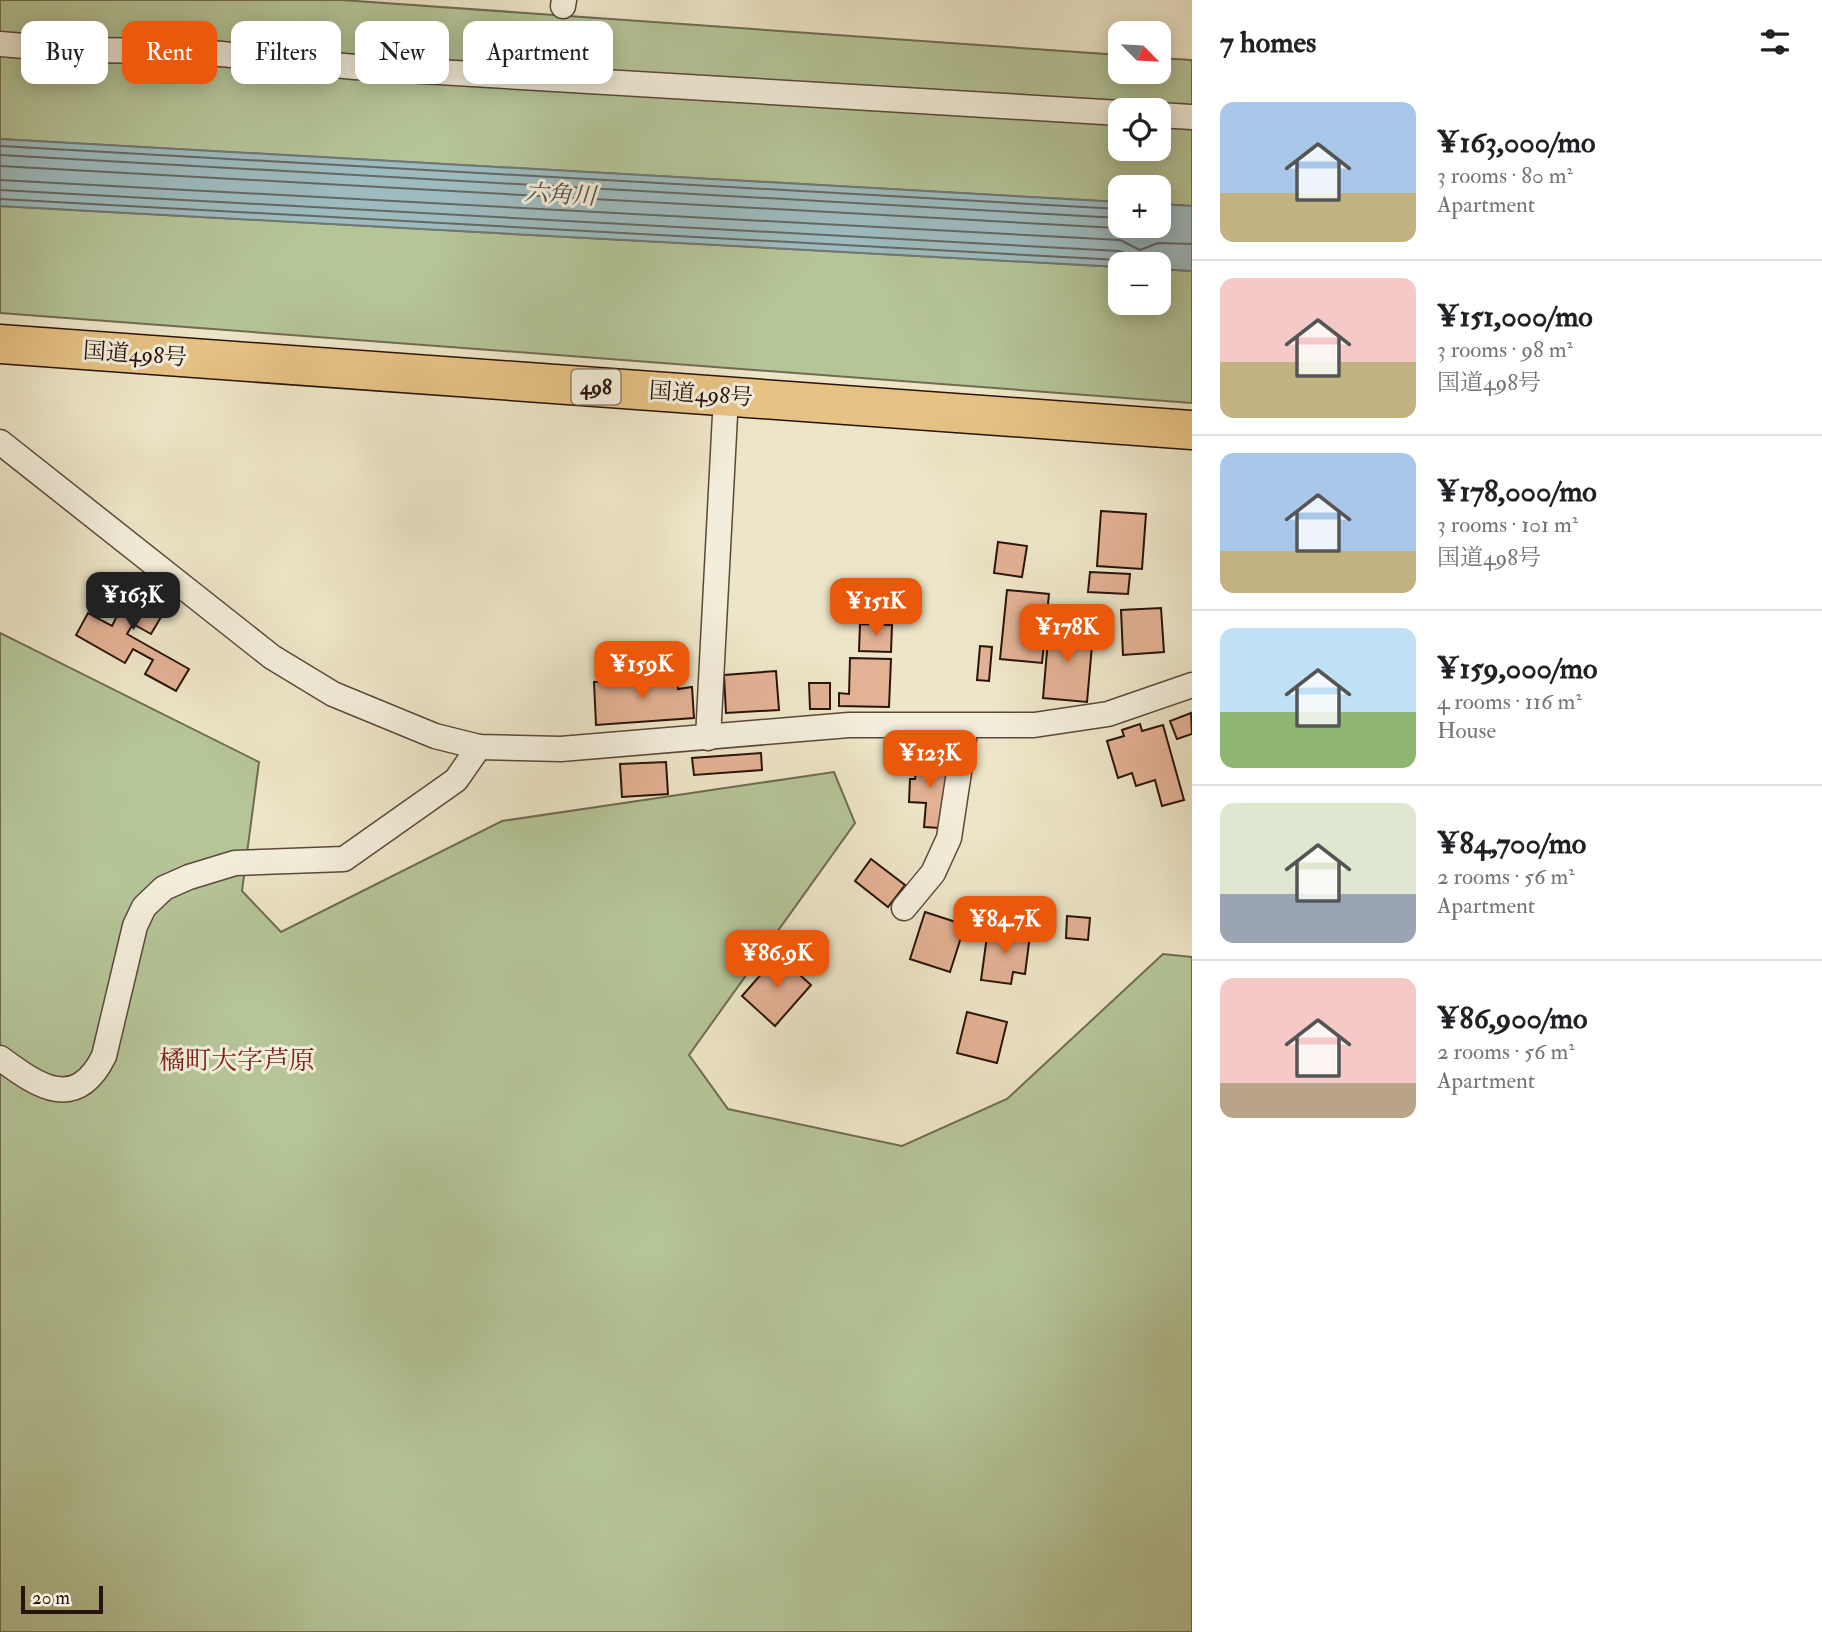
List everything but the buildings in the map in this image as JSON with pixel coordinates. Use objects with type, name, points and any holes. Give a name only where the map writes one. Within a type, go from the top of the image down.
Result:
[{"type":"highway","name":"国道498号","points":[[0,344],[1192,430]]},
{"type":"street","points":[[0,44],[71,50],[190,51],[355,66],[1108,112]]},
{"type":"street","points":[[1171,116],[1192,117]]},
{"type":"street","points":[[708,738],[726,396]]},
{"type":"street","points":[[0,442],[272,657],[333,694],[435,736],[479,747],[561,749],[849,725],[959,727],[1034,724],[1108,714],[1192,685]]},
{"type":"street","points":[[904,908],[933,873],[949,838],[964,739],[959,727]]},
{"type":"street","points":[[0,1058],[20,1073],[58,1090],[75,1090],[94,1075],[104,1056],[135,926],[144,907],[164,888],[235,863],[344,859],[456,780],[479,747]]},
{"type":"green space","points":[[0,0],[342,0],[1108,54],[1108,84],[1171,84],[1171,59],[1192,60],[1192,206],[1171,205],[1171,175],[1108,175],[1108,201],[0,139]]},
{"type":"green space","points":[[0,206],[1108,266],[1108,315],[1171,315],[1171,270],[1192,271],[1192,403],[0,313]]},
{"type":"green space","points":[[0,633],[259,762],[242,891],[281,932],[502,821],[834,772],[855,823],[689,1055],[728,1109],[902,1146],[1007,1099],[1163,954],[1192,957],[1192,1632],[0,1632]]},
{"type":"water","name":"六角川","points":[[0,139],[1108,201],[1108,238],[1171,238],[1171,205],[1192,206],[1192,271],[1171,270],[1171,252],[1108,252],[1108,266],[0,206]]},
{"type":"district","name":"橘町大字芦原","points":[[237,1061]]}]
